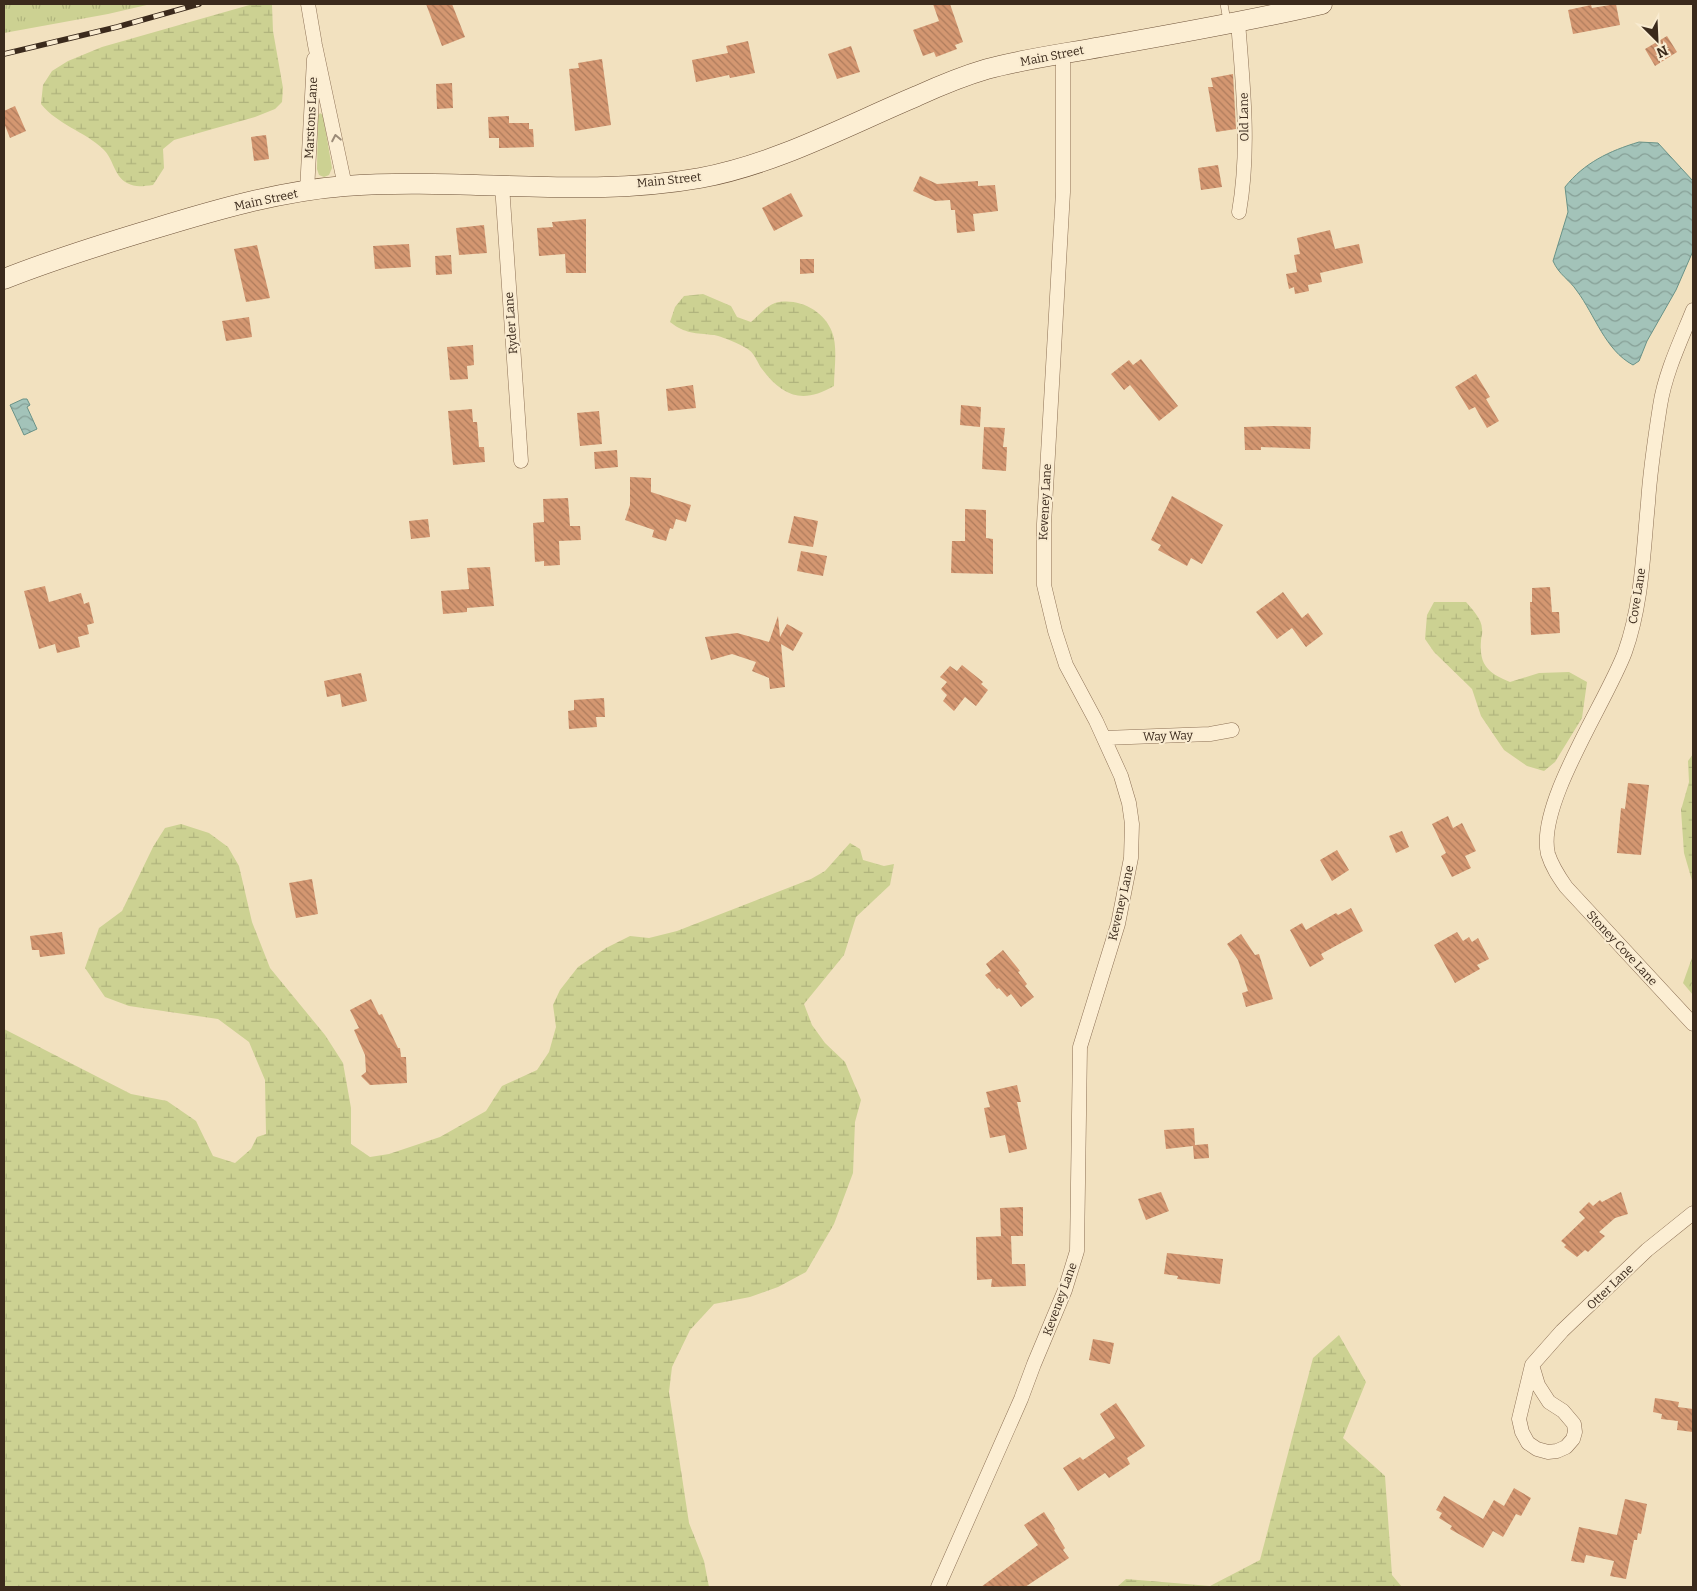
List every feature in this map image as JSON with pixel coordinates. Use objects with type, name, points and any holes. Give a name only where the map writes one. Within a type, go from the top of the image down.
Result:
[{"type":"main road","name":"Main Street","points":[[4,279],[70,255],[191,217],[253,201],[307,191],[345,186],[502,185],[596,187],[669,182],[744,168],[963,77],[987,69],[1233,23],[1318,4]]},
{"type":"street","name":"Marstons Lane","points":[[308,4],[315,46],[345,186]]},
{"type":"street","name":"Old Lane","points":[[1233,23],[1244,91],[1245,181],[1239,212]]},
{"type":"street","name":"Marstons Lane","points":[[307,191],[315,46]]},
{"type":"street","name":"Keveney Lane","points":[[938,1587],[1021,1399],[1066,1290],[1077,1251],[1080,1047],[1118,924],[1131,858],[1132,824],[1129,803],[1121,776],[1104,738],[1066,665],[1044,585],[1044,524],[1063,192],[1063,54]]},
{"type":"street","name":"Ryder Lane","points":[[502,185],[521,461]]},
{"type":"street","name":"Cove Lane","points":[[1554,870],[1548,853],[1548,832],[1554,803],[1620,664],[1637,611],[1660,403],[1672,364],[1693,310]]},
{"type":"street","name":"Way Way","points":[[1104,738],[1158,737],[1232,730]]},
{"type":"street","name":"Stoney Cove Lane","points":[[1554,870],[1566,888],[1693,1024]]},
{"type":"street","name":"Otter Lane","points":[[1532,1365],[1538,1385],[1549,1402],[1563,1411],[1574,1424],[1576,1432],[1573,1439],[1566,1447],[1557,1451],[1548,1452],[1538,1449],[1528,1442],[1522,1432],[1519,1419],[1532,1365],[1562,1331],[1647,1250],[1693,1213]]},
{"type":"lane","points":[[1224,4],[1233,23]]},
{"type":"green space","points":[[4,4],[151,4],[4,33]]},
{"type":"green space","points":[[253,4],[272,5],[273,31],[283,88],[282,102],[275,109],[255,117],[174,140],[163,149],[164,168],[153,185],[130,185],[122,180],[103,149],[88,137],[63,123],[41,104],[43,85],[52,71],[68,61],[102,47]]},
{"type":"green space","points":[[320,113],[323,115],[332,168],[329,175],[324,177],[319,175],[317,169],[318,116]]},
{"type":"green space","points":[[703,294],[731,306],[737,317],[751,322],[775,303],[792,302],[809,307],[823,317],[834,338],[834,386],[813,395],[794,395],[770,379],[747,348],[716,335],[686,331],[670,322],[675,307],[684,296]]},
{"type":"green space","points":[[1434,602],[1466,602],[1482,625],[1481,650],[1484,663],[1491,672],[1503,679],[1510,682],[1539,673],[1569,672],[1587,682],[1582,718],[1555,762],[1544,771],[1527,766],[1504,750],[1481,716],[1472,689],[1434,652],[1425,639],[1427,615]]},
{"type":"green space","points":[[1693,754],[1693,884],[1684,853],[1681,810],[1689,782],[1688,761]]},
{"type":"green space","points":[[181,824],[209,833],[228,847],[239,866],[252,922],[270,968],[325,1035],[343,1063],[351,1108],[351,1144],[370,1157],[389,1154],[440,1137],[486,1111],[502,1086],[537,1070],[549,1052],[556,1027],[553,1005],[560,990],[578,967],[606,948],[630,936],[649,938],[677,931],[811,879],[825,871],[850,843],[860,849],[863,860],[884,866],[894,864],[890,885],[856,917],[844,955],[804,1004],[812,1025],[825,1043],[845,1062],[861,1100],[855,1122],[853,1173],[834,1224],[806,1272],[778,1287],[750,1297],[714,1304],[690,1330],[672,1367],[669,1392],[689,1523],[704,1561],[709,1587],[4,1587],[4,1029],[131,1094],[167,1101],[196,1121],[213,1156],[235,1163],[251,1149],[257,1137],[266,1134],[265,1080],[249,1042],[218,1019],[129,1006],[105,997],[85,968],[99,928],[122,911],[153,847],[165,828]]},
{"type":"green space","points":[[1693,955],[1693,995],[1683,983]]},
{"type":"green space","points":[[1339,1335],[1366,1382],[1343,1438],[1385,1476],[1392,1575],[1402,1587],[1117,1587],[1126,1579],[1210,1586],[1260,1560],[1313,1358]]},
{"type":"water","points":[[1639,142],[1658,143],[1693,181],[1693,251],[1676,290],[1647,341],[1639,361],[1633,365],[1623,358],[1608,341],[1577,291],[1558,270],[1553,261],[1568,212],[1565,187],[1580,171],[1598,159],[1617,149]]},
{"type":"water","points":[[27,399],[30,405],[27,407],[37,429],[24,435],[10,405]]},
{"type":"building","points":[[426,4],[452,4],[465,37],[442,46]]},
{"type":"building","points":[[933,4],[950,4],[963,42],[955,45],[957,49],[936,57],[934,52],[923,56],[913,30],[939,21]]},
{"type":"building","points":[[1616,4],[1620,25],[1573,34],[1568,10],[1591,5],[1592,8]]},
{"type":"building","points":[[1667,36],[1677,52],[1655,66],[1645,49]]},
{"type":"building","points":[[748,41],[755,73],[730,78],[729,75],[696,82],[692,60],[728,53],[726,46]]},
{"type":"building","points":[[851,46],[860,72],[837,79],[828,54]]},
{"type":"building","points":[[602,59],[611,125],[575,131],[569,69],[579,68],[578,63]]},
{"type":"building","points":[[1233,74],[1236,129],[1216,132],[1208,87],[1213,87],[1211,78]]},
{"type":"building","points":[[452,83],[453,108],[437,109],[436,84]]},
{"type":"building","points":[[15,106],[26,131],[10,138],[4,123],[4,111]]},
{"type":"building","points":[[509,116],[509,123],[529,123],[529,129],[533,129],[534,147],[499,148],[499,138],[489,138],[488,117]]},
{"type":"building","points":[[266,135],[269,159],[254,161],[251,137]]},
{"type":"building","points":[[1218,165],[1222,187],[1201,190],[1198,168]]},
{"type":"building","points":[[920,176],[937,184],[978,181],[978,186],[995,185],[998,211],[973,214],[975,231],[957,233],[955,210],[951,210],[950,200],[935,201],[913,191]]},
{"type":"building","points":[[791,193],[803,216],[774,231],[762,208]]},
{"type":"building","points":[[586,219],[586,273],[566,273],[565,254],[539,256],[537,228],[553,227],[552,222]]},
{"type":"building","points":[[484,225],[487,253],[459,255],[456,228]]},
{"type":"building","points":[[1330,230],[1335,249],[1359,244],[1363,263],[1320,273],[1322,282],[1308,285],[1309,291],[1295,294],[1294,287],[1289,289],[1286,274],[1297,272],[1294,255],[1300,254],[1297,238]]},
{"type":"building","points":[[409,244],[411,267],[375,269],[373,246]]},
{"type":"building","points":[[257,245],[270,298],[246,302],[234,249]]},
{"type":"building","points":[[451,255],[452,274],[436,275],[435,256]]},
{"type":"building","points":[[800,259],[814,259],[814,273],[800,274]]},
{"type":"building","points":[[249,317],[252,337],[226,341],[222,321]]},
{"type":"building","points":[[473,345],[474,365],[467,366],[468,379],[450,380],[447,347]]},
{"type":"building","points":[[1141,359],[1178,406],[1159,421],[1130,385],[1124,390],[1111,374],[1129,360],[1133,365]]},
{"type":"building","points":[[1476,374],[1490,397],[1486,399],[1499,421],[1487,428],[1475,407],[1469,410],[1455,387]]},
{"type":"building","points":[[693,385],[696,408],[668,411],[666,389]]},
{"type":"building","points":[[961,405],[981,407],[980,427],[960,425]]},
{"type":"building","points":[[472,409],[473,422],[477,422],[479,447],[484,447],[485,462],[453,465],[448,411]]},
{"type":"building","points":[[599,411],[602,444],[580,446],[577,413]]},
{"type":"building","points":[[984,427],[1005,428],[1003,447],[1007,447],[1006,471],[982,469]]},
{"type":"building","points":[[1244,427],[1311,427],[1310,449],[1261,447],[1261,450],[1245,450]]},
{"type":"building","points":[[617,450],[618,467],[595,469],[594,452]]},
{"type":"building","points":[[630,477],[651,478],[651,492],[691,505],[686,522],[676,519],[673,529],[670,528],[666,541],[652,537],[654,530],[625,520],[630,505]]},
{"type":"building","points":[[1172,496],[1223,525],[1202,564],[1191,558],[1187,566],[1158,550],[1161,545],[1151,540]]},
{"type":"building","points":[[568,498],[570,526],[580,526],[581,540],[559,541],[560,565],[544,566],[544,561],[535,562],[533,523],[544,522],[543,499]]},
{"type":"building","points":[[965,509],[986,510],[986,538],[993,539],[993,574],[951,573],[952,541],[965,541]]},
{"type":"building","points":[[794,516],[818,521],[813,547],[788,543]]},
{"type":"building","points":[[428,519],[430,537],[411,539],[409,521]]},
{"type":"building","points":[[801,551],[827,556],[823,576],[797,571]]},
{"type":"building","points":[[490,567],[494,606],[467,608],[467,612],[443,614],[441,591],[469,589],[467,568]]},
{"type":"building","points":[[45,586],[49,602],[81,593],[84,604],[89,602],[94,623],[87,625],[89,634],[78,637],[80,647],[57,653],[55,644],[39,649],[24,591]]},
{"type":"building","points":[[1550,587],[1552,612],[1559,612],[1560,633],[1531,635],[1530,602],[1532,602],[1532,588]]},
{"type":"building","points":[[1283,592],[1302,618],[1308,613],[1323,634],[1306,647],[1292,628],[1277,639],[1256,612]]},
{"type":"building","points":[[778,616],[780,637],[787,624],[803,633],[793,651],[781,644],[785,687],[770,689],[769,678],[752,671],[756,662],[732,654],[711,660],[705,637],[737,633],[769,642]]},
{"type":"building","points":[[962,665],[983,682],[981,684],[988,690],[976,706],[965,697],[954,711],[943,701],[947,695],[941,689],[947,682],[940,677],[950,666],[957,671]]},
{"type":"building","points":[[361,673],[367,701],[342,707],[340,694],[327,697],[324,681]]},
{"type":"building","points":[[604,698],[605,717],[596,717],[597,727],[569,729],[568,711],[574,710],[574,700]]},
{"type":"building","points":[[1628,783],[1649,785],[1641,855],[1617,853],[1621,808],[1625,809]]},
{"type":"building","points":[[1448,816],[1453,828],[1462,823],[1476,851],[1465,856],[1471,868],[1452,877],[1441,856],[1446,853],[1432,824]]},
{"type":"building","points":[[1402,831],[1409,847],[1396,853],[1389,836]]},
{"type":"building","points":[[1337,850],[1349,870],[1332,881],[1320,860]]},
{"type":"building","points":[[312,879],[318,914],[296,918],[289,883]]},
{"type":"building","points":[[1351,908],[1363,931],[1321,954],[1324,959],[1310,967],[1290,930],[1302,923],[1306,930],[1336,913],[1338,915]]},
{"type":"building","points":[[62,932],[65,954],[40,957],[39,950],[32,950],[30,936]]},
{"type":"building","points":[[1457,932],[1463,941],[1469,937],[1472,942],[1478,938],[1489,959],[1477,965],[1480,969],[1455,983],[1434,945]]},
{"type":"building","points":[[1241,934],[1255,955],[1259,954],[1273,999],[1246,1007],[1242,993],[1248,991],[1238,960],[1227,944]]},
{"type":"building","points":[[1003,950],[1020,971],[1018,972],[1027,984],[1025,986],[1034,997],[1021,1007],[1011,994],[1007,997],[985,975],[991,971],[986,964]]},
{"type":"building","points":[[371,999],[379,1015],[382,1014],[398,1048],[400,1048],[401,1057],[406,1057],[407,1083],[370,1085],[361,1076],[366,1072],[365,1055],[354,1030],[359,1028],[350,1010]]},
{"type":"building","points":[[1017,1085],[1021,1102],[1017,1102],[1027,1149],[1009,1153],[1005,1135],[990,1138],[984,1108],[990,1107],[986,1092]]},
{"type":"building","points":[[1194,1128],[1195,1145],[1208,1144],[1209,1158],[1194,1159],[1193,1146],[1166,1149],[1164,1130]]},
{"type":"building","points":[[1161,1192],[1169,1211],[1146,1220],[1138,1199]]},
{"type":"building","points":[[1621,1192],[1628,1214],[1615,1218],[1599,1232],[1605,1236],[1588,1252],[1585,1250],[1577,1257],[1564,1247],[1566,1245],[1561,1241],[1585,1218],[1579,1212],[1589,1202],[1593,1206],[1600,1200],[1602,1202]]},
{"type":"building","points":[[1023,1207],[1023,1236],[1011,1236],[1012,1264],[1025,1264],[1026,1286],[991,1287],[992,1279],[977,1280],[976,1237],[1006,1236],[1001,1236],[1000,1208]]},
{"type":"building","points":[[1167,1253],[1223,1259],[1220,1284],[1177,1279],[1178,1276],[1164,1274]]},
{"type":"building","points":[[1093,1339],[1114,1343],[1110,1364],[1089,1360]]},
{"type":"building","points":[[1655,1398],[1679,1402],[1678,1407],[1693,1409],[1693,1432],[1677,1430],[1678,1421],[1661,1419],[1662,1414],[1653,1412]]},
{"type":"building","points":[[1116,1403],[1145,1446],[1127,1458],[1130,1464],[1109,1478],[1105,1473],[1078,1491],[1063,1468],[1080,1457],[1083,1460],[1115,1438],[1100,1414]]},
{"type":"building","points":[[1514,1488],[1531,1498],[1521,1516],[1516,1514],[1503,1537],[1493,1531],[1483,1548],[1450,1529],[1452,1526],[1439,1518],[1442,1513],[1436,1510],[1444,1496],[1483,1519],[1494,1500],[1504,1506]]},
{"type":"building","points":[[1625,1499],[1647,1504],[1641,1534],[1638,1533],[1637,1540],[1634,1540],[1626,1579],[1610,1576],[1614,1561],[1586,1555],[1584,1563],[1571,1561],[1579,1527],[1617,1535]]},
{"type":"building","points":[[1044,1512],[1055,1529],[1065,1548],[1063,1550],[1069,1558],[1025,1587],[981,1587],[1038,1545],[1024,1525]]},
{"type":"railway","points":[[4,54],[117,27],[199,4]]}]
